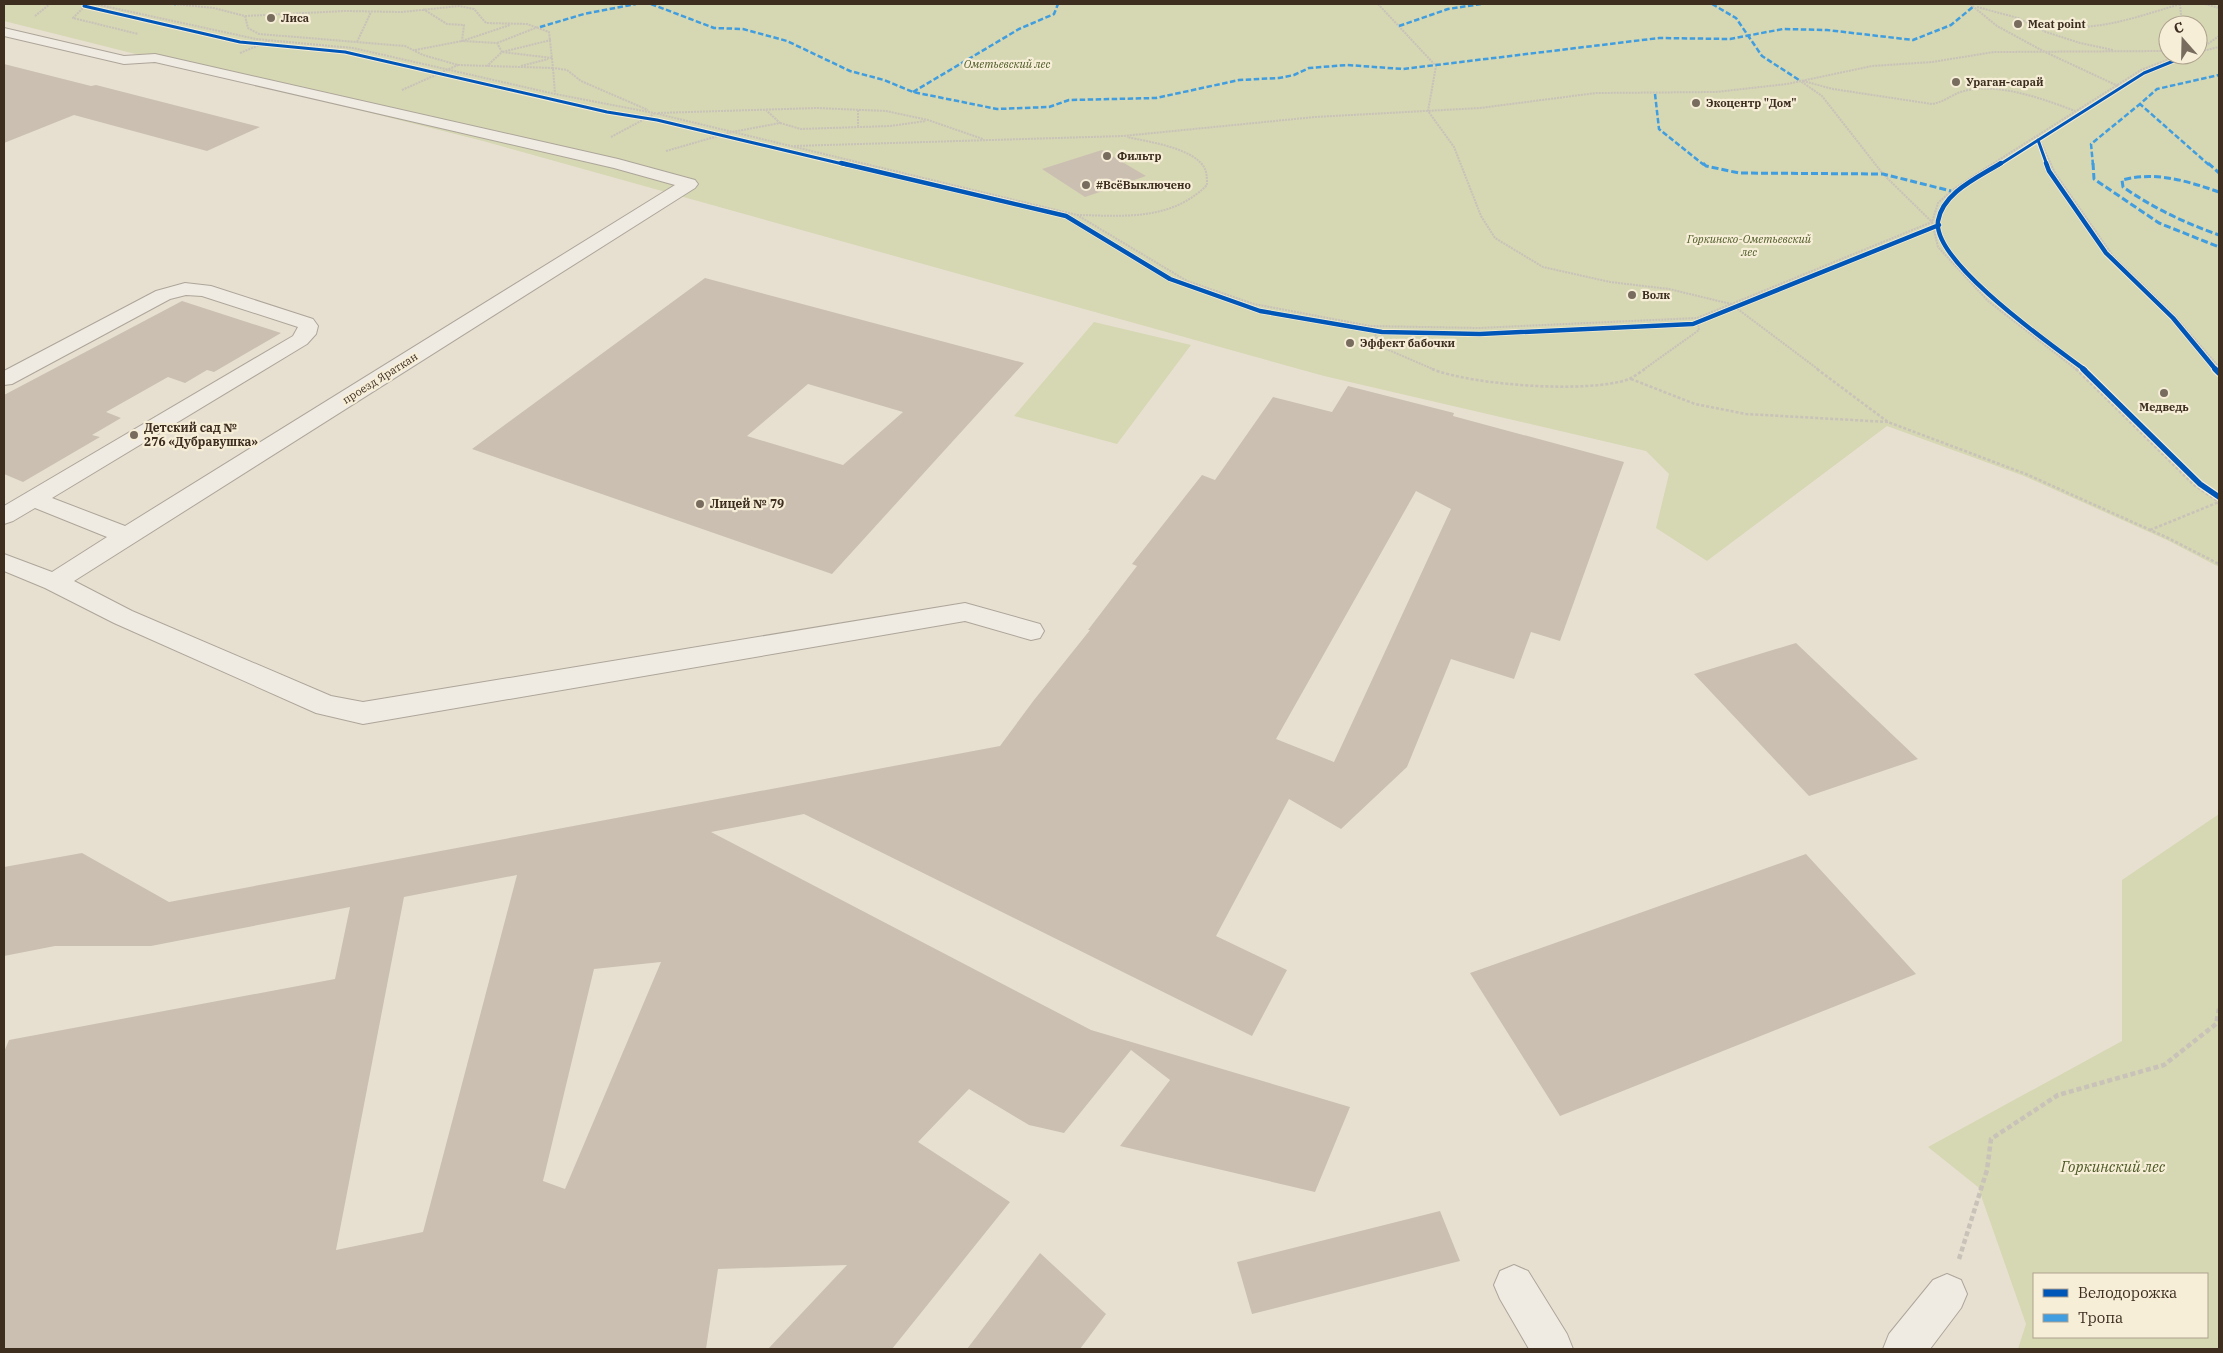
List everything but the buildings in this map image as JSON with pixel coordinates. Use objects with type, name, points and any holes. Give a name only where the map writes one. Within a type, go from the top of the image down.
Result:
[{"type":"street","points":[[4,32],[124,60]]},
{"type":"street","points":[[4,44],[101,68],[124,60],[155,58],[618,164],[656,155]]},
{"type":"street","name":"проезд Яраткан","points":[[54,582],[689,184],[618,164]]},
{"type":"street","points":[[4,379],[163,296],[177,291],[204,290],[306,323],[308,326],[306,334],[300,340],[33,499],[6,513]]},
{"type":"street","points":[[33,499],[127,536]]},
{"type":"street","points":[[4,562],[54,582],[123,617],[326,706],[363,713],[965,612],[1031,631]]},
{"type":"street","points":[[1514,1285],[1552,1349]]},
{"type":"street","points":[[1904,1349],[1947,1294]]},
{"type":"path","points":[[95,4],[256,39],[353,48],[555,94],[654,113],[1077,215],[1123,216],[1160,211],[1191,200],[1206,186],[1206,170],[1194,156],[1172,148],[1123,136]]},
{"type":"path","points":[[154,4],[214,8],[245,16],[402,12],[459,6],[474,9],[486,23],[516,23],[540,27],[549,32],[555,94]]},
{"type":"path","points":[[1378,4],[1436,66],[1428,111],[1454,147],[1480,216],[1495,238],[1544,267],[1610,282],[1669,289],[1734,306],[1888,422],[2026,474],[2150,530],[2219,564]]},
{"type":"path","points":[[1970,4],[2030,23],[2054,28],[2084,28],[2122,21],[2180,4]]},
{"type":"path","points":[[2205,4],[2219,8]]},
{"type":"path","points":[[84,6],[240,42],[345,52],[607,112],[657,120],[1066,216],[1188,287],[1260,311],[1371,328],[1480,334],[1697,320],[1734,306],[1935,224],[1938,222],[1945,204],[1956,192],[2144,73],[2164,65]]},
{"type":"path","points":[[1974,6],[1997,26],[2043,51],[2118,86]]},
{"type":"path","points":[[422,9],[447,24],[464,25],[462,41]]},
{"type":"path","points":[[357,42],[371,12]]},
{"type":"path","points":[[245,16],[248,28],[259,34],[405,46],[423,55],[458,65],[567,70],[581,81],[654,113],[766,110],[886,111],[928,120],[985,140]]},
{"type":"path","points":[[414,50],[462,41],[490,30],[516,23]]},
{"type":"path","points":[[2030,23],[2046,32],[2080,43],[2122,52]]},
{"type":"path","points":[[462,41],[497,43],[540,27]]},
{"type":"path","points":[[2208,44],[2219,36]]},
{"type":"path","points":[[487,66],[502,52],[551,40]]},
{"type":"path","points":[[497,43],[502,52]]},
{"type":"path","points":[[789,146],[1123,136],[1315,117],[1480,108],[1596,93],[1716,92],[1787,84],[1872,66],[1932,62],[1994,52],[2158,51]]},
{"type":"path","points":[[502,52],[552,58]]},
{"type":"path","points":[[518,67],[552,58]]},
{"type":"path","points":[[2039,139],[2076,111],[2141,70],[2158,63]]},
{"type":"path","points":[[365,107],[458,65]]},
{"type":"path","points":[[1799,80],[1833,89],[1932,104],[1946,101],[1955,93],[1969,89],[1995,90],[2046,99],[2076,111]]},
{"type":"path","points":[[1799,80],[1822,96],[1883,174],[1935,224],[1945,247],[1994,300],[2086,371],[2200,484],[2219,497]]},
{"type":"path","points":[[766,110],[780,123]]},
{"type":"path","points":[[858,110],[858,126]]},
{"type":"path","points":[[656,155],[732,132],[780,123],[801,129],[890,126],[928,120]]},
{"type":"path","points":[[2039,139],[2055,172],[2113,256],[2173,314],[2219,367]]},
{"type":"path","points":[[2039,139],[2050,171],[2106,252],[2173,318],[2219,373]]},
{"type":"path","points":[[1077,215],[1187,281],[1254,304],[1371,328],[1384,348],[1447,375],[1483,382],[1556,386],[1604,385],[1630,379],[1699,330],[1697,320]]},
{"type":"path","points":[[1935,224],[1938,247],[1988,301],[2075,368],[2194,485],[2219,502]]},
{"type":"path","points":[[1630,379],[1695,404],[1746,414],[1888,422]]},
{"type":"path","points":[[2150,530],[2219,502]]},
{"type":"path","points":[[1947,1294],[1987,1170],[1990,1139],[2058,1095],[2164,1065],[2216,1024],[2219,1009]]},
{"type":"green space","name":"Горкинско-Ометьевский лес","points":[[4,4],[2219,4],[2219,567],[2167,540],[2024,476],[1887,426],[1707,561],[1656,528],[1669,474],[1646,451],[1324,376],[483,141],[4,21]]},
{"type":"green space","points":[[1094,322],[1191,345],[1117,444],[1014,416]]},
{"type":"green space","name":"Горкинский лес","points":[[2219,814],[2219,1349],[2018,1349],[2026,1324],[1978,1187],[1928,1147],[2122,1041],[2122,880]]},
{"type":"marked path","points":[[540,27],[584,14],[636,4]]},
{"type":"marked path","points":[[651,4],[714,28],[743,29],[787,41],[850,71],[884,80],[913,92],[997,109],[1049,107],[1069,100],[1156,98],[1239,80],[1279,78],[1294,75],[1309,68],[1347,65],[1403,69],[1659,38],[1730,39],[1783,29],[1827,30],[1913,40],[1951,25],[1974,6]]},
{"type":"marked path","points":[[913,92],[1019,29],[1054,14],[1058,4]]},
{"type":"marked path","points":[[1399,26],[1448,9],[1481,4]]},
{"type":"marked path","points":[[1712,4],[1736,18],[1762,56],[1799,80]]},
{"type":"marked path","points":[[2219,75],[2157,89],[2140,104],[2219,173]]},
{"type":"marked path","points":[[1655,94],[1659,129],[1706,166],[1739,173],[1883,174],[1951,191]]},
{"type":"marked path","points":[[2140,104],[2091,144],[2094,179],[2159,223],[2219,247]]},
{"type":"marked path","points":[[2219,192],[2159,176],[2146,175],[2122,180],[2123,187],[2156,208],[2219,235]]},
{"type":"cycle path","points":[[84,6],[240,42],[345,52],[607,112],[657,120],[1066,216],[1170,279],[1188,287],[1260,311],[1382,332],[1480,334],[1693,324],[1939,225]]},
{"type":"cycle path","points":[[2164,65],[2144,73],[1956,192],[1945,204],[1938,222],[1945,247],[1993,300],[2086,371],[2200,484],[2219,497]]},
{"type":"cycle path","points":[[2038,140],[2049,171],[2106,253],[2173,318],[2219,373]]},
{"type":"place","name":"Лиса","points":[[271,18]]},
{"type":"place","name":"Meat point","points":[[2018,24]]},
{"type":"place","name":"Ураган-сарай","points":[[1956,82]]},
{"type":"place","name":"Экоцентр \"Дом\"","points":[[1696,103]]},
{"type":"place","name":"Фильтр","points":[[1107,156]]},
{"type":"place","name":"#ВсёВыключено","points":[[1086,185]]},
{"type":"place","name":"Волк","points":[[1632,295]]},
{"type":"place","name":"Эффект бабочки","points":[[1350,343]]},
{"type":"place","name":"Медведь","points":[[2164,393]]},
{"type":"place","name":"Детский сад № 276 «Дубравушка»","points":[[134,435]]},
{"type":"place","name":"Лицей № 79","points":[[700,504]]},
{"type":"park label","name":"Ометьевский лес","points":[[1007,64]]}]
